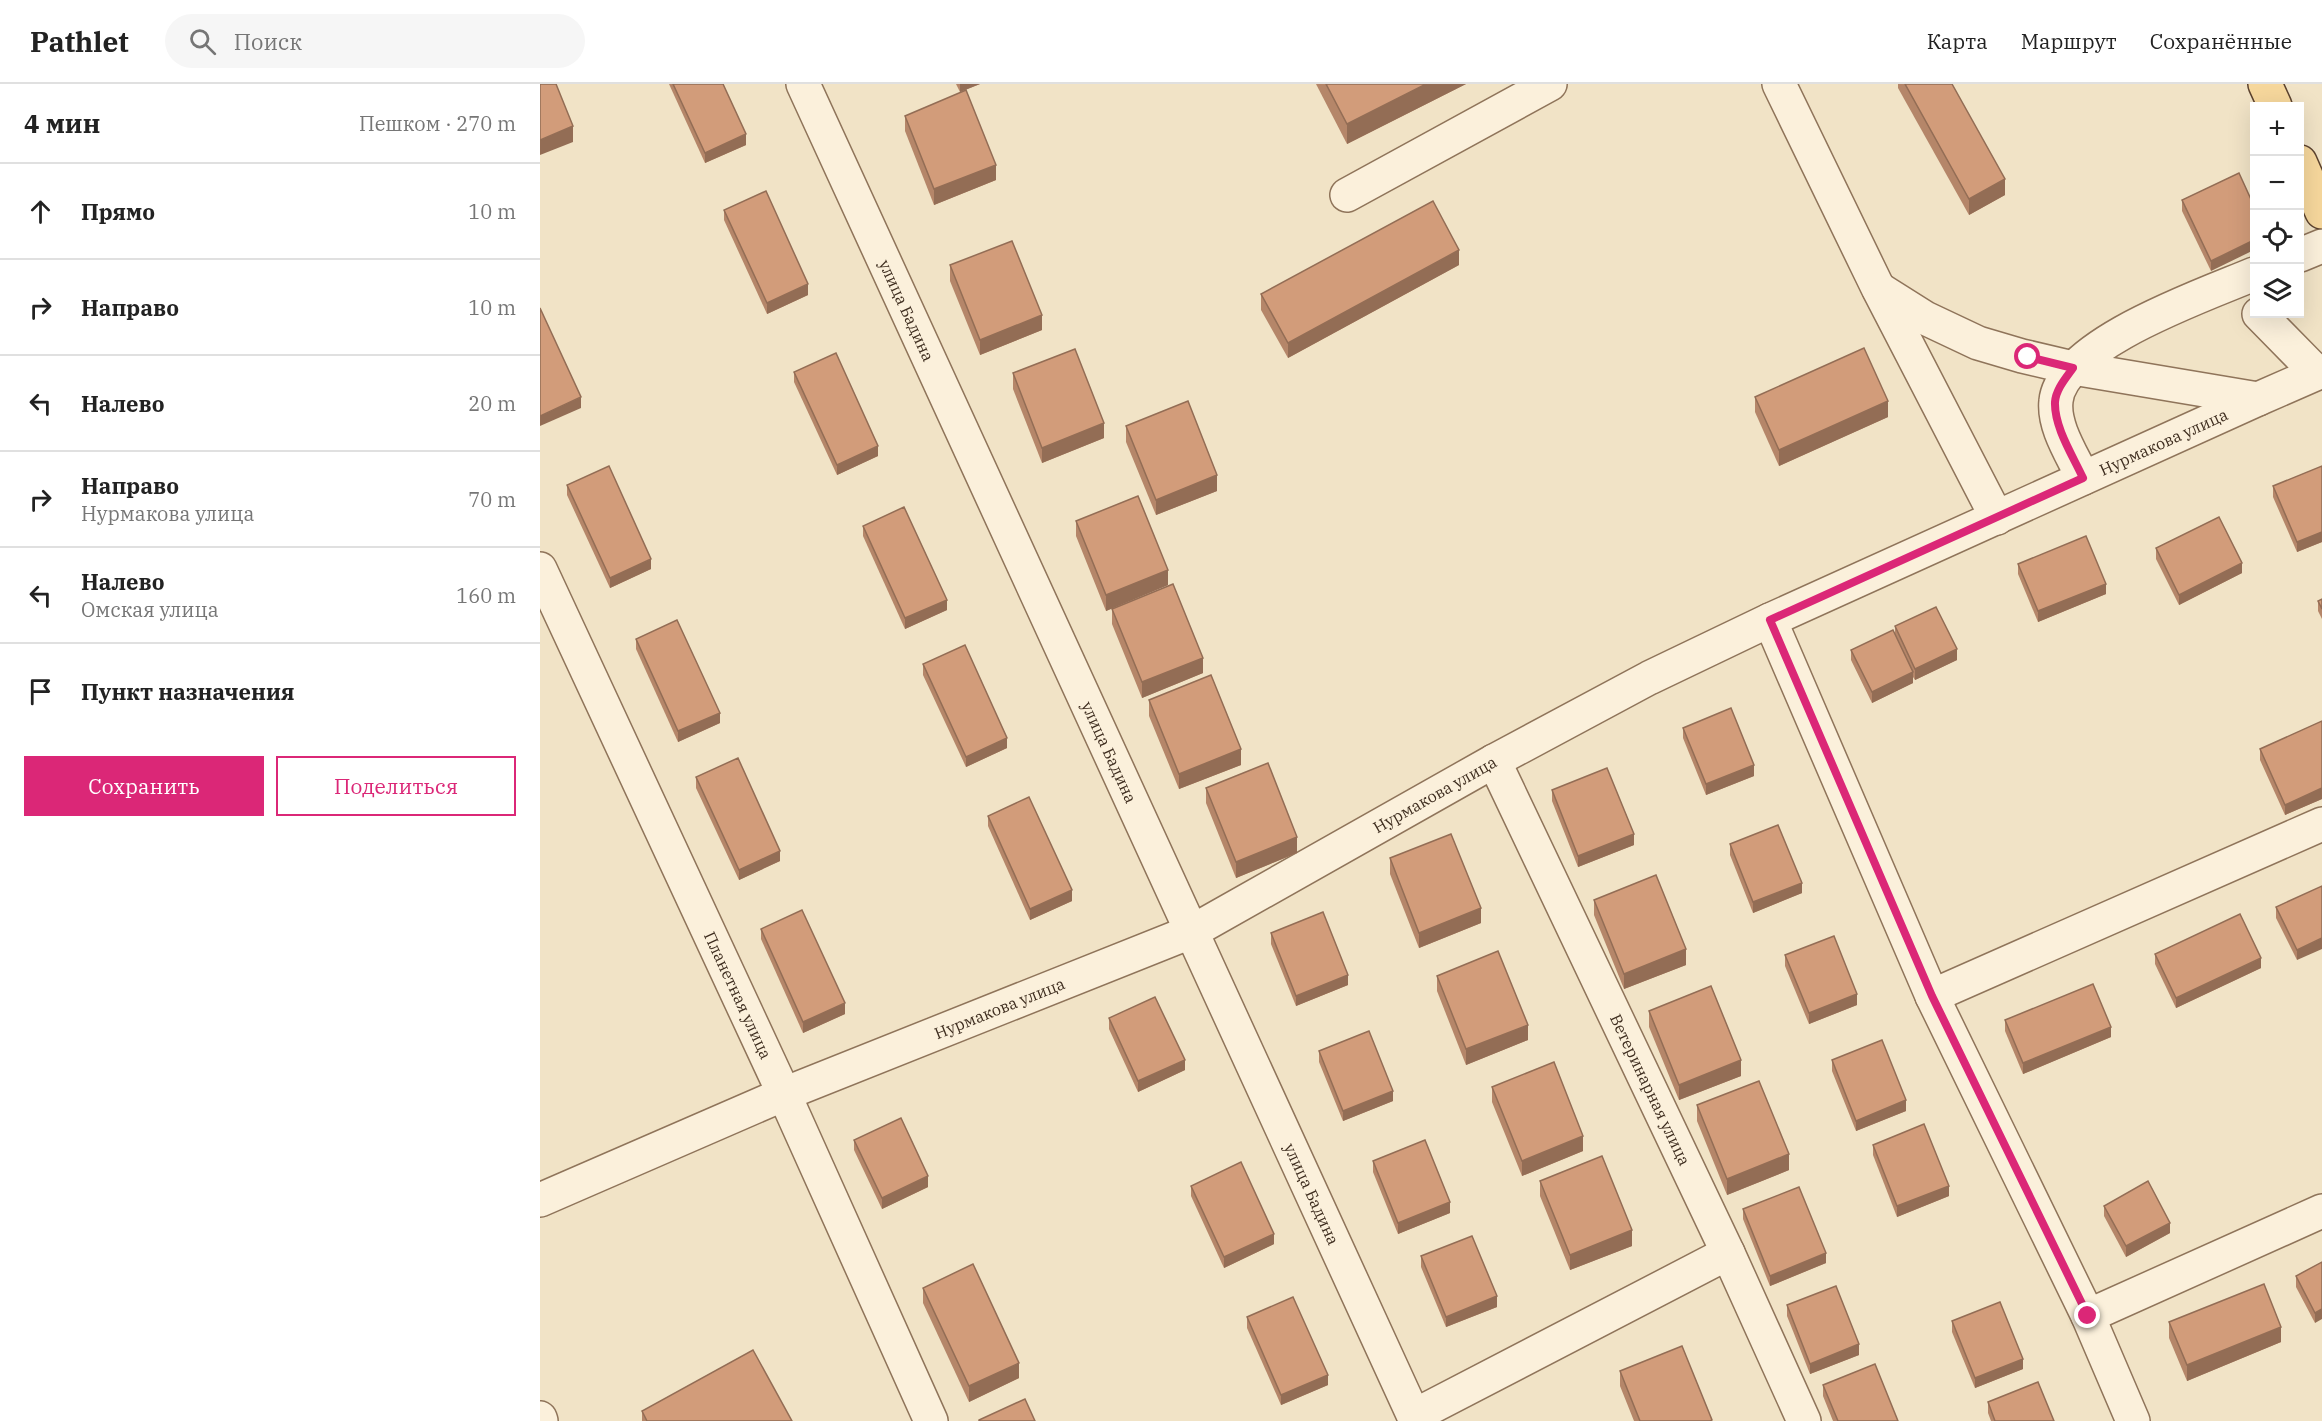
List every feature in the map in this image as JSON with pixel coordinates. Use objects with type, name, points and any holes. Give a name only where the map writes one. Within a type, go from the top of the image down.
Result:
[{"type":"main road","points":[[2265,84],[2273,102]]},
{"type":"main road","points":[[2304,171],[2322,212]]},
{"type":"street","name":"улица Бадина","points":[[803,84],[1415,1419]]},
{"type":"street","points":[[1347,195],[1550,84]]},
{"type":"street","points":[[1779,84],[1878,288],[1997,518]]},
{"type":"street","points":[[2304,253],[2322,246]]},
{"type":"street","points":[[2083,478],[2059,425],[2055,402],[2059,388],[2073,368],[2117,335],[2154,315],[2242,279],[2250,299]]},
{"type":"street","points":[[1878,288],[1924,318],[1978,343],[2073,368],[2258,399]]},
{"type":"street","points":[[2263,318],[2319,372]]},
{"type":"street","name":"Нурмакова улица","points":[[540,1200],[784,1094],[1193,931],[1494,761],[1649,678],[1770,620],[2319,372]]},
{"type":"street","name":"Планетная улица","points":[[540,569],[784,1094],[931,1421]]},
{"type":"street","points":[[1770,620],[1932,996],[2088,1316],[2133,1421]]},
{"type":"street","name":"Ветеринарная улица","points":[[1494,761],[1728,1253],[1804,1421]]},
{"type":"street","points":[[1932,996],[2322,824]]},
{"type":"street","points":[[2088,1316],[2322,1211]]},
{"type":"street","points":[[1415,1419],[1728,1253]]},
{"type":"building","points":[[540,84],[556,84],[573,126],[540,140]]},
{"type":"building","points":[[673,84],[723,84],[746,134],[705,153]]},
{"type":"building","points":[[1326,84],[1426,84],[1347,124]]},
{"type":"building","points":[[1905,84],[1952,84],[2005,179],[1969,199]]},
{"type":"building","points":[[966,90],[996,165],[934,189],[905,116]]},
{"type":"building","points":[[2239,173],[2250,197],[2250,242],[2211,261],[2182,200]]},
{"type":"building","points":[[766,191],[808,284],[767,303],[724,210]]},
{"type":"building","points":[[1433,201],[1459,250],[1288,343],[1261,294]]},
{"type":"building","points":[[1012,241],[1042,315],[980,340],[950,265]]},
{"type":"building","points":[[540,308],[581,397],[540,416]]},
{"type":"building","points":[[1864,348],[1888,401],[1779,450],[1755,397]]},
{"type":"building","points":[[1075,349],[1104,423],[1042,448],[1013,373]]},
{"type":"building","points":[[836,353],[878,446],[837,465],[794,372]]},
{"type":"building","points":[[1188,401],[1217,475],[1156,500],[1126,426]]},
{"type":"building","points":[[609,466],[651,559],[610,578],[567,485]]},
{"type":"building","points":[[2322,466],[2322,532],[2297,542],[2273,486]]},
{"type":"building","points":[[1138,496],[1168,570],[1106,595],[1076,521]]},
{"type":"building","points":[[904,507],[947,600],[905,618],[863,526]]},
{"type":"building","points":[[2219,517],[2242,563],[2179,595],[2156,548]]},
{"type":"building","points":[[2086,536],[2106,584],[2038,611],[2018,564]]},
{"type":"building","points":[[1173,584],[1203,658],[1142,682],[1112,609]]},
{"type":"building","points":[[1936,607],[1957,649],[1915,669],[1895,626]]},
{"type":"building","points":[[677,620],[720,713],[678,731],[636,639]]},
{"type":"building","points":[[1893,630],[1913,672],[1872,692],[1851,650]]},
{"type":"building","points":[[965,645],[1007,738],[966,757],[923,664]]},
{"type":"building","points":[[1211,675],[1241,749],[1179,774],[1149,700]]},
{"type":"building","points":[[1731,708],[1754,765],[1706,784],[1683,728]]},
{"type":"building","points":[[2322,721],[2322,788],[2285,805],[2260,749]]},
{"type":"building","points":[[738,758],[780,851],[739,870],[696,777]]},
{"type":"building","points":[[1268,763],[1297,837],[1236,862],[1206,788]]},
{"type":"building","points":[[1607,768],[1634,834],[1578,856],[1552,790]]},
{"type":"building","points":[[1029,797],[1072,890],[1030,909],[988,816]]},
{"type":"building","points":[[1778,825],[1802,883],[1753,902],[1730,844]]},
{"type":"building","points":[[1451,834],[1481,908],[1419,933],[1390,858]]},
{"type":"building","points":[[1656,875],[1686,949],[1624,974],[1594,900]]},
{"type":"building","points":[[2322,886],[2322,938],[2297,950],[2276,907]]},
{"type":"building","points":[[802,910],[845,1003],[803,1022],[761,929]]},
{"type":"building","points":[[1323,912],[1348,975],[1296,996],[1271,933]]},
{"type":"building","points":[[2240,914],[2261,958],[2176,998],[2155,954]]},
{"type":"building","points":[[1834,936],[1857,994],[1809,1013],[1785,955]]},
{"type":"building","points":[[1498,951],[1528,1025],[1466,1049],[1437,976]]},
{"type":"building","points":[[2093,984],[2111,1027],[2023,1063],[2005,1020]]},
{"type":"building","points":[[1711,986],[1741,1060],[1679,1085],[1649,1011]]},
{"type":"building","points":[[1155,997],[1185,1060],[1138,1081],[1109,1018]]},
{"type":"building","points":[[1369,1031],[1393,1091],[1343,1111],[1319,1051]]},
{"type":"building","points":[[1882,1040],[1906,1100],[1856,1121],[1832,1060]]},
{"type":"building","points":[[1554,1062],[1583,1136],[1522,1161],[1492,1087]]},
{"type":"building","points":[[1759,1081],[1789,1154],[1727,1179],[1697,1105]]},
{"type":"building","points":[[901,1118],[928,1176],[882,1198],[854,1140]]},
{"type":"building","points":[[1924,1124],[1949,1186],[1897,1206],[1873,1145]]},
{"type":"building","points":[[1425,1140],[1450,1202],[1398,1223],[1373,1161]]},
{"type":"building","points":[[1602,1156],[1632,1230],[1570,1255],[1540,1181]]},
{"type":"building","points":[[1241,1162],[1274,1234],[1224,1257],[1191,1186]]},
{"type":"building","points":[[2148,1181],[2170,1223],[2126,1246],[2104,1206]]},
{"type":"building","points":[[1799,1187],[1826,1253],[1770,1276],[1743,1209]]},
{"type":"building","points":[[1472,1236],[1497,1296],[1446,1317],[1421,1256]]},
{"type":"building","points":[[2322,1262],[2322,1309],[2315,1313],[2296,1276]]},
{"type":"building","points":[[973,1264],[1019,1363],[969,1386],[923,1288]]},
{"type":"building","points":[[2264,1284],[2281,1327],[2187,1365],[2169,1322]]},
{"type":"building","points":[[1836,1286],[1859,1344],[1810,1364],[1787,1305]]},
{"type":"building","points":[[1293,1297],[1328,1375],[1281,1395],[1247,1317]]},
{"type":"building","points":[[2000,1302],[2023,1359],[1975,1378],[1952,1321]]},
{"type":"building","points":[[1682,1346],[1712,1420],[1640,1421],[1620,1371]]},
{"type":"building","points":[[753,1350],[792,1421],[647,1421],[642,1411]]},
{"type":"building","points":[[1875,1364],[1898,1421],[1838,1421],[1823,1385]]},
{"type":"building","points":[[2038,1382],[2054,1421],[1995,1421],[1988,1402]]},
{"type":"building","points":[[1025,1399],[1035,1421],[979,1421],[979,1420]]},
{"type":"route","points":[[2028,357],[2073,368],[2059,388],[2055,402],[2059,425],[2083,478],[1770,620],[1932,996],[2088,1316]]}]
